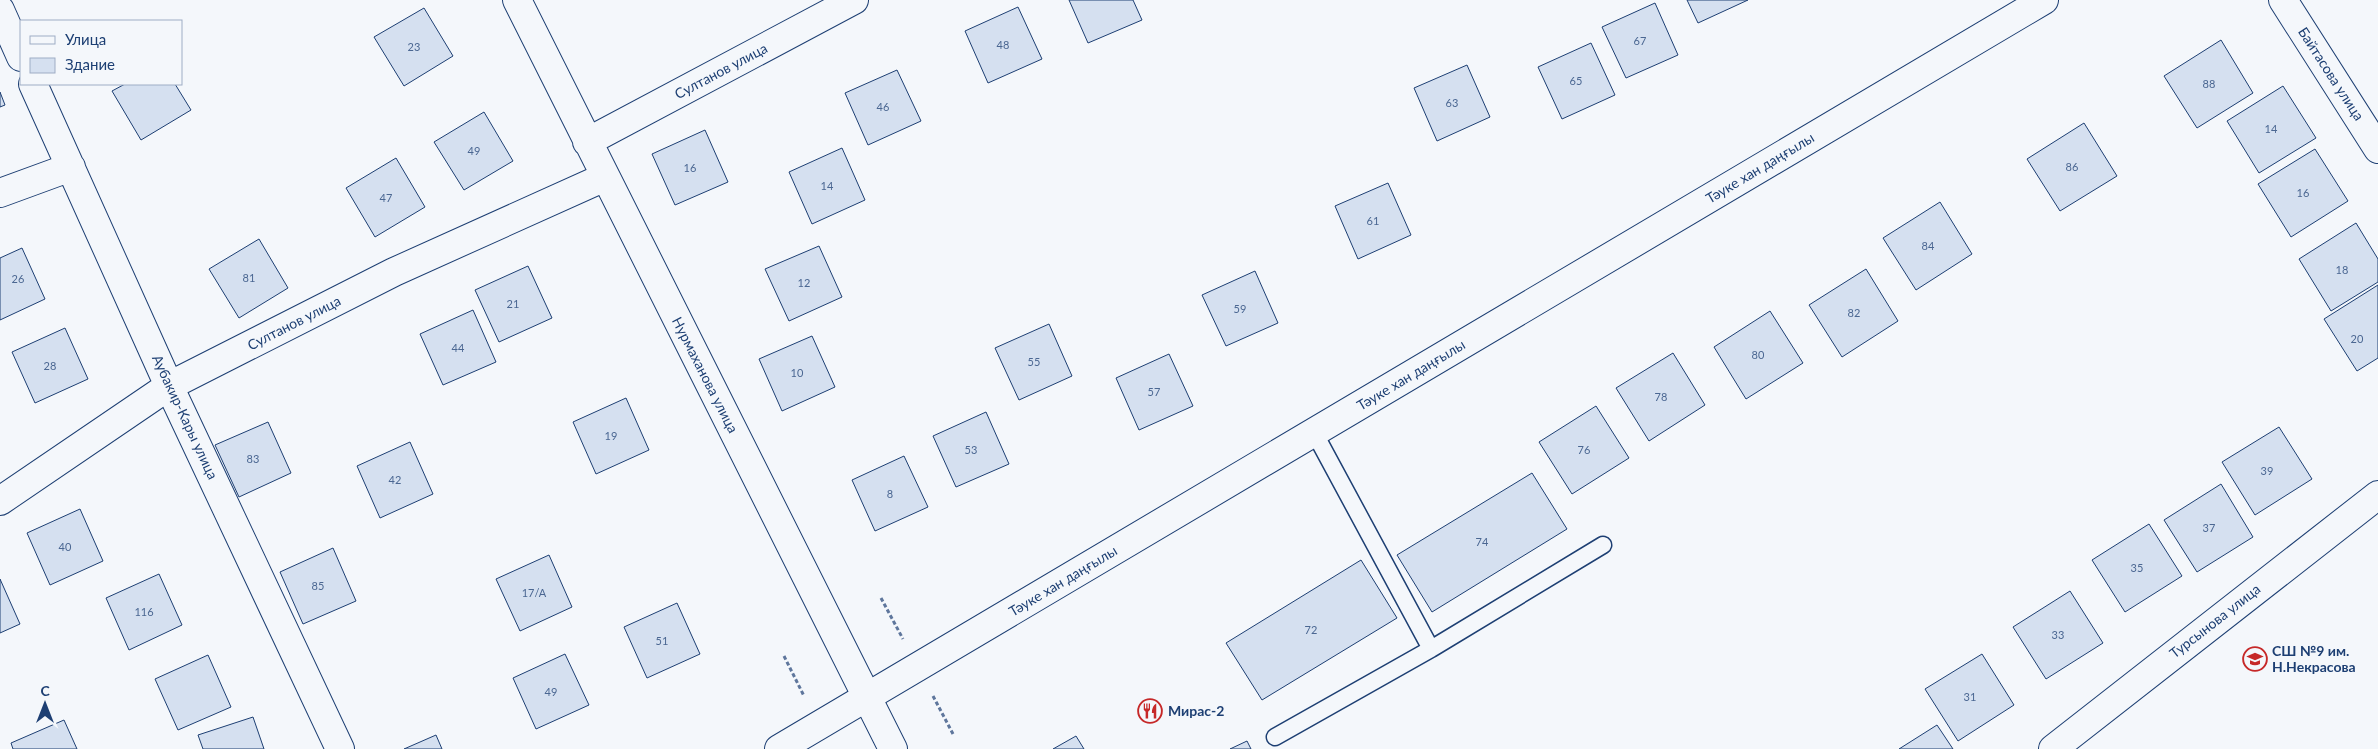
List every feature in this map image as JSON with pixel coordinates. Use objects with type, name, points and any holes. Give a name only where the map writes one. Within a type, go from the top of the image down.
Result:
[{"type":"street","name":"Нурмаханова улица","points":[[518,0],[893,749]]},
{"type":"street","name":"Султанов улица","points":[[588,142],[854,0]]},
{"type":"street","name":"Тәуке хан даңғылы","points":[[779,749],[2044,0]]},
{"type":"street","name":"Байтасова улица","points":[[2283,0],[2378,149]]},
{"type":"street","points":[[0,10],[20,55]]},
{"type":"street","name":"Аубакир-Кары улица","points":[[33,85],[169,386],[340,749]]},
{"type":"street","points":[[0,193],[71,167]]},
{"type":"street","name":"Султанов улица","points":[[0,501],[169,386],[394,272],[605,177]]},
{"type":"street","name":"Турсынова улица","points":[[2054,749],[2378,495]]},
{"type":"lane","points":[[1314,432],[1431,648]]},
{"type":"lane","points":[[1275,737],[1431,648],[1603,545]]},
{"type":"building","points":[[1069,0],[1133,0],[1142,20],[1088,43]]},
{"type":"building","points":[[1687,0],[1748,0],[1698,23]]},
{"type":"building","points":[[1655,3],[1678,55],[1626,78],[1602,27]]},
{"type":"building","points":[[1018,7],[1042,59],[988,83],[965,31]]},
{"type":"building","points":[[424,8],[453,56],[404,86],[374,37]]},
{"type":"building","points":[[2221,40],[2253,93],[2197,128],[2164,76]]},
{"type":"building","points":[[1591,43],[1615,95],[1562,119],[1538,67]]},
{"type":"building","points":[[1467,65],[1490,117],[1437,141],[1414,88]]},
{"type":"building","points":[[897,70],[921,121],[868,145],[845,93]]},
{"type":"building","points":[[123,85],[176,85],[191,110],[141,140],[112,91]]},
{"type":"building","points":[[2283,86],[2316,138],[2259,173],[2227,121]]},
{"type":"building","points":[[0,92],[5,105],[0,107]]},
{"type":"building","points":[[484,112],[513,161],[464,190],[434,142]]},
{"type":"building","points":[[2084,123],[2117,176],[2060,211],[2027,159]]},
{"type":"building","points":[[705,130],[728,182],[675,205],[652,154]]},
{"type":"building","points":[[842,148],[865,200],[812,224],[789,172]]},
{"type":"building","points":[[2315,149],[2348,201],[2291,237],[2258,184]]},
{"type":"building","points":[[396,158],[425,207],[375,237],[346,188]]},
{"type":"building","points":[[1388,183],[1411,235],[1358,259],[1335,206]]},
{"type":"building","points":[[1940,202],[1972,254],[1916,290],[1883,238]]},
{"type":"building","points":[[2356,223],[2378,259],[2378,282],[2331,311],[2299,259]]},
{"type":"building","points":[[259,239],[288,288],[239,318],[209,269]]},
{"type":"building","points":[[819,246],[842,297],[789,321],[765,269]]},
{"type":"building","points":[[22,248],[45,299],[0,320],[0,258]]},
{"type":"building","points":[[528,266],[552,318],[499,342],[475,290]]},
{"type":"building","points":[[1866,269],[1898,321],[1842,357],[1809,305]]},
{"type":"building","points":[[1255,271],[1278,323],[1226,346],[1202,295]]},
{"type":"building","points":[[2378,285],[2378,358],[2357,371],[2324,319]]},
{"type":"building","points":[[473,310],[496,362],[443,385],[420,334]]},
{"type":"building","points":[[1770,311],[1803,363],[1746,399],[1714,347]]},
{"type":"building","points":[[1049,324],[1072,376],[1019,400],[995,348]]},
{"type":"building","points":[[65,328],[88,379],[35,403],[12,352]]},
{"type":"building","points":[[812,336],[835,387],[782,411],[759,359]]},
{"type":"building","points":[[1673,353],[1705,405],[1649,441],[1616,388]]},
{"type":"building","points":[[1169,354],[1193,406],[1139,430],[1116,378]]},
{"type":"building","points":[[626,398],[649,450],[596,474],[573,422]]},
{"type":"building","points":[[1596,406],[1629,458],[1572,494],[1539,442]]},
{"type":"building","points":[[986,412],[1009,464],[956,487],[933,436]]},
{"type":"building","points":[[268,422],[291,473],[239,497],[215,445]]},
{"type":"building","points":[[2279,427],[2312,479],[2255,515],[2222,462]]},
{"type":"building","points":[[410,442],[433,494],[380,518],[357,466]]},
{"type":"building","points":[[904,456],[928,507],[875,531],[852,480]]},
{"type":"building","points":[[1532,473],[1567,529],[1432,612],[1397,555]]},
{"type":"building","points":[[2221,484],[2253,537],[2197,572],[2164,520]]},
{"type":"building","points":[[80,509],[103,561],[50,585],[27,533]]},
{"type":"building","points":[[2149,524],[2182,576],[2125,612],[2092,560]]},
{"type":"building","points":[[333,548],[356,601],[303,624],[280,572]]},
{"type":"building","points":[[549,555],[572,607],[520,631],[496,579]]},
{"type":"building","points":[[1361,560],[1397,618],[1262,700],[1226,643]]},
{"type":"building","points":[[159,574],[182,625],[129,650],[106,598]]},
{"type":"building","points":[[0,579],[20,624],[0,633]]},
{"type":"building","points":[[2070,591],[2103,643],[2046,679],[2013,627]]},
{"type":"building","points":[[677,603],[700,654],[647,678],[624,627]]},
{"type":"building","points":[[565,654],[589,705],[536,729],[513,678]]},
{"type":"building","points":[[1982,654],[2014,705],[1958,741],[1925,689]]},
{"type":"building","points":[[208,655],[231,707],[178,730],[155,679]]},
{"type":"building","points":[[253,717],[264,749],[203,749],[198,735]]},
{"type":"building","points":[[64,720],[77,749],[13,749],[11,743]]},
{"type":"building","points":[[1937,725],[1953,749],[1899,749]]},
{"type":"building","points":[[436,735],[442,749],[404,749]]},
{"type":"building","points":[[1076,736],[1084,749],[1053,749]]},
{"type":"building","points":[[1247,741],[1251,749],[1230,749]]},
{"type":"place","name":"СШ №9 им. Н.Некрасова","points":[[2255,659]]},
{"type":"place","name":"Мирас-2","points":[[1150,711]]}]
